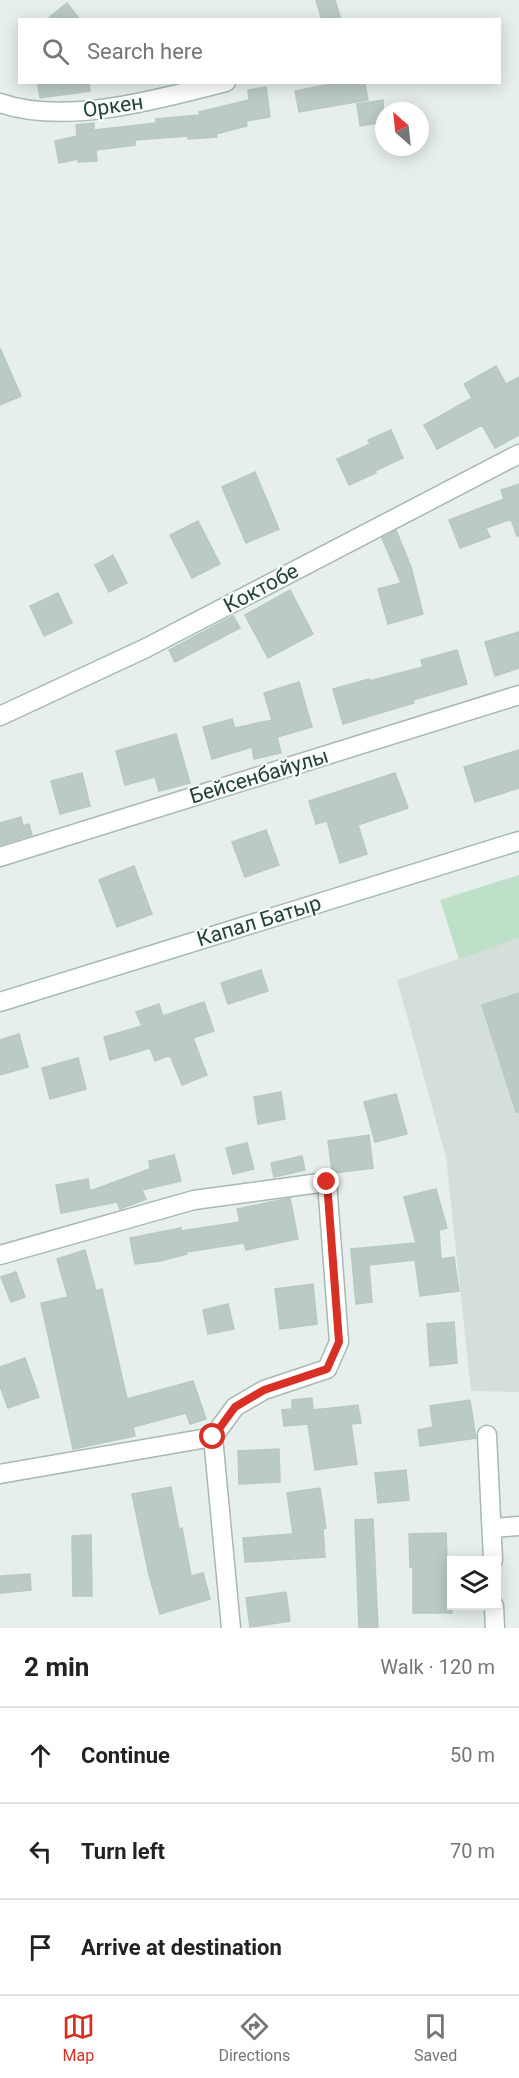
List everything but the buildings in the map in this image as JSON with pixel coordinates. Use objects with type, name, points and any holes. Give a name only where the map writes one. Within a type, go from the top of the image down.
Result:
[{"type":"street","name":"Оркен","points":[[0,103],[14,108],[70,112],[150,102],[218,84]]},
{"type":"street","name":"Коктобе","points":[[0,716],[146,648],[519,454]]},
{"type":"street","name":"Бейсенбайулы","points":[[0,857],[519,695]]},
{"type":"street","name":"Капал Батыр","points":[[0,1002],[519,841]]},
{"type":"street","points":[[0,1255],[194,1200],[327,1182],[339,1342],[327,1369],[264,1390],[235,1407],[213,1437],[231,1628]]},
{"type":"street","points":[[487,1435],[493,1556]]},
{"type":"street","points":[[0,1474],[213,1437]]},
{"type":"street","points":[[492,1528],[519,1526]]},
{"type":"street","points":[[494,1610],[495,1628]]},
{"type":"shaded area","points":[[519,938],[519,1392],[471,1391],[446,1157],[397,980]]},
{"type":"green space","points":[[519,875],[519,938],[459,959],[440,900]]},
{"type":"route","points":[[213,1437],[235,1407],[264,1390],[327,1369],[339,1342],[327,1182]]}]
